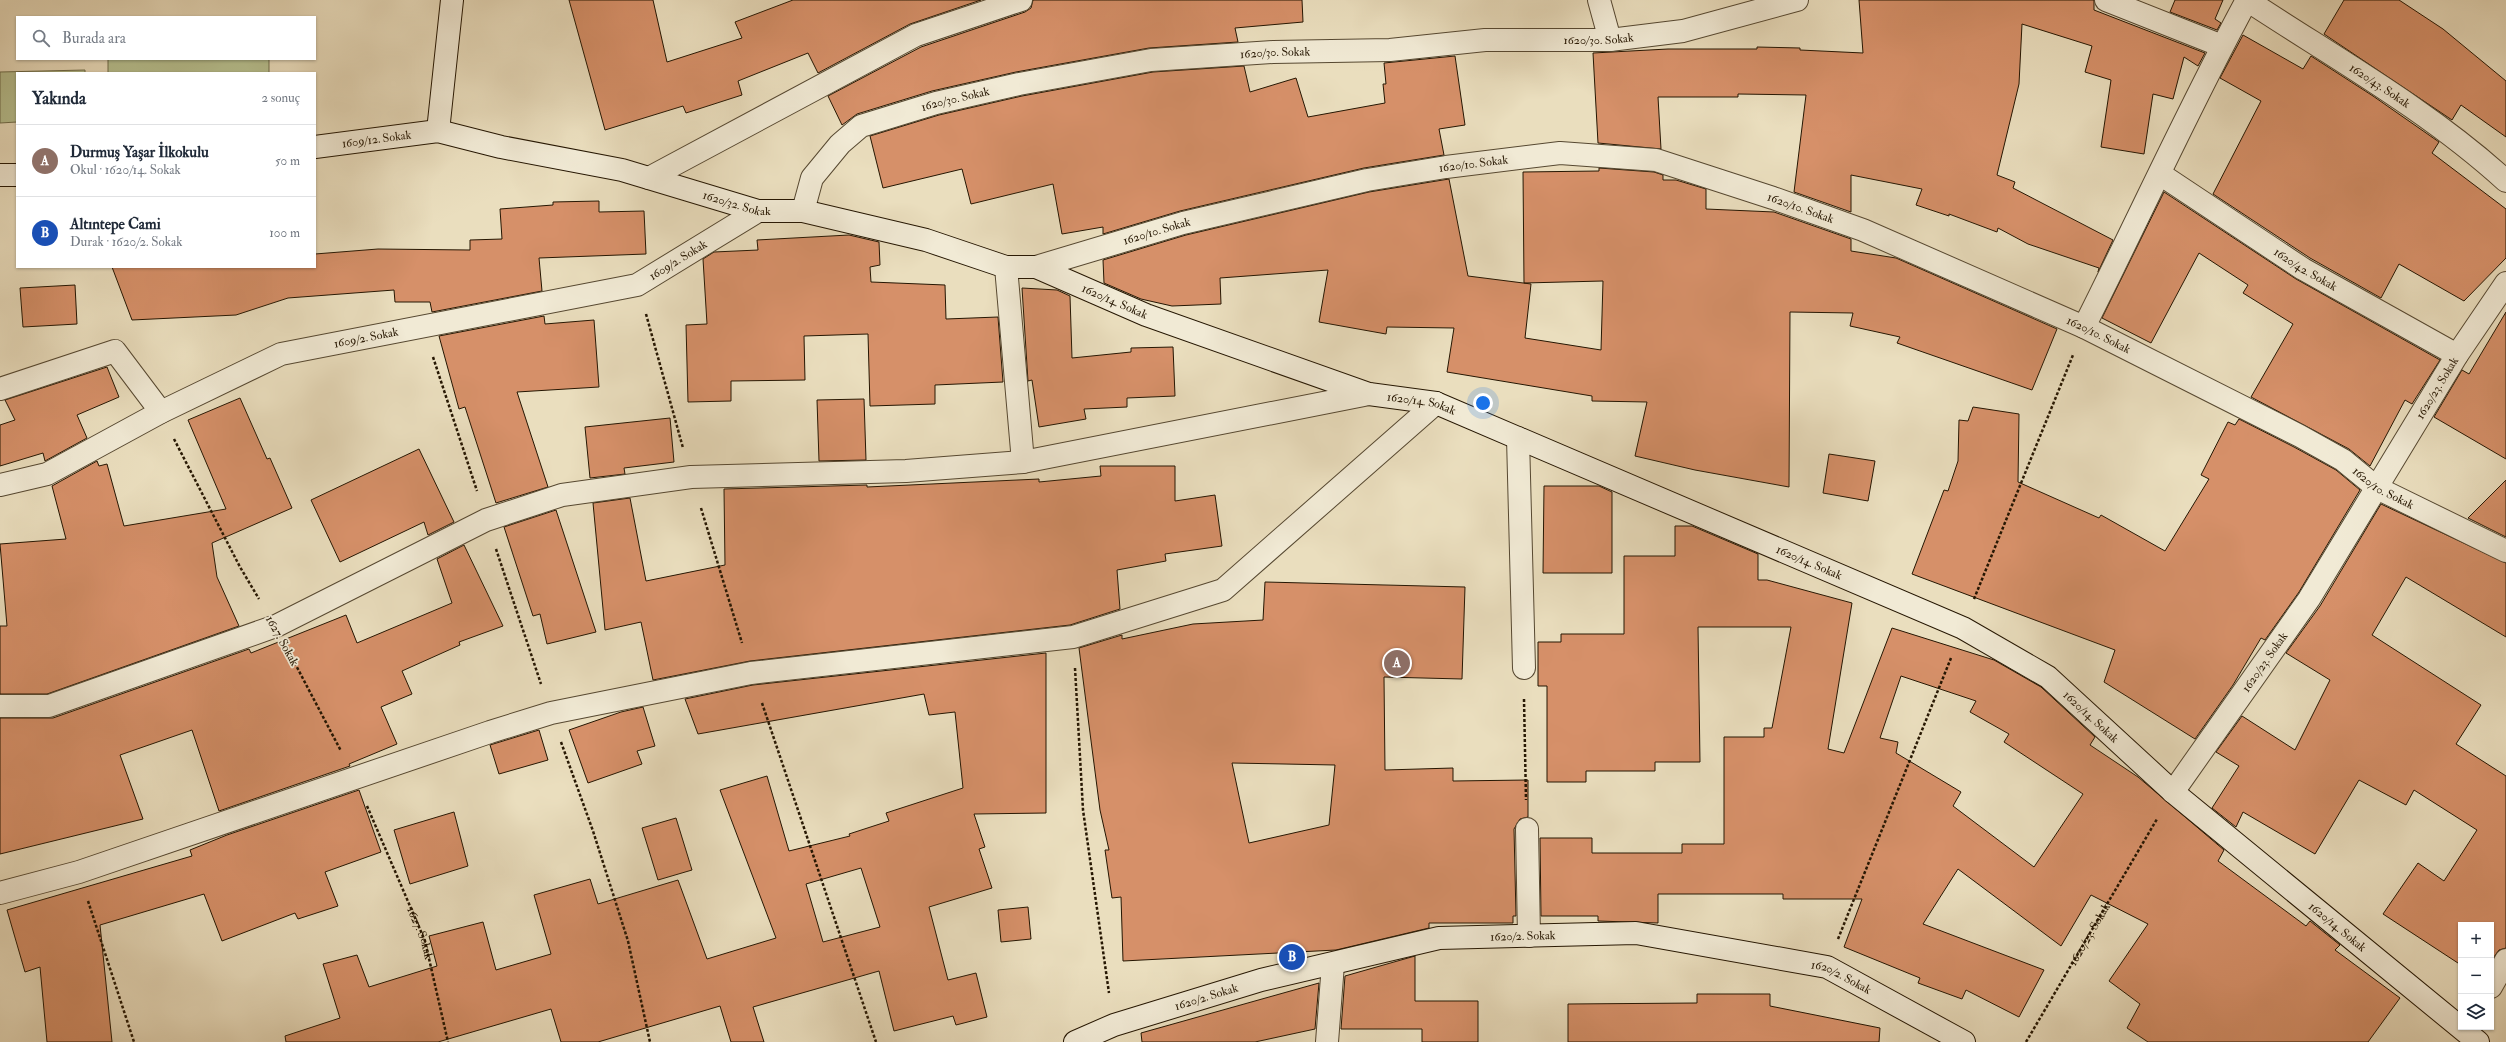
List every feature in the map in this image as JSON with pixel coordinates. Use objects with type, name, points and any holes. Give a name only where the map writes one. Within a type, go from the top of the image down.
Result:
[{"type":"street","points":[[438,131],[452,0]]},
{"type":"street","points":[[648,178],[916,35],[1021,0]]},
{"type":"street","points":[[1599,0],[1610,40]]},
{"type":"street","name":"1620/30. Sokak","points":[[803,211],[812,178],[840,144],[861,126],[936,104],[1020,84],[1151,60],[1274,52],[1390,50],[1485,40],[1610,40],[1683,31],[1797,0]]},
{"type":"street","points":[[2106,0],[2222,46]]},
{"type":"street","points":[[2084,327],[2222,46],[2247,0]]},
{"type":"street","name":"1620/43. Sokak","points":[[2247,0],[2310,42],[2353,67],[2474,151],[2506,181]]},
{"type":"street","name":"1609/12. Sokak","points":[[316,147],[438,131]]},
{"type":"street","name":"1620/32. Sokak","points":[[438,131],[501,147],[622,170],[758,211],[803,211],[926,240],[1006,267],[1036,267]]},
{"type":"street","name":"1620/10. Sokak","points":[[1036,267],[1183,223],[1367,180],[1446,167],[1560,153],[1656,160],[1773,198],[1863,230],[2084,327],[2300,436],[2343,460],[2377,488],[2506,551]]},
{"type":"street","name":"1620/42. Sokak","points":[[2160,174],[2303,269],[2458,355]]},
{"type":"street","points":[[0,175],[16,175]]},
{"type":"street","name":"1609/2. Sokak","points":[[161,412],[280,354],[637,284],[758,211]]},
{"type":"street","points":[[1006,267],[1023,462]]},
{"type":"street","name":"1620/14. Sokak","points":[[1036,267],[1146,315],[1368,394],[1436,403],[1963,628],[2048,677],[2173,792],[2468,1036]]},
{"type":"street","name":"1620/23. Sokak","points":[[2173,792],[2309,599],[2458,355],[2506,283]]},
{"type":"street","points":[[0,389],[115,351],[161,412],[47,474],[0,485]]},
{"type":"street","points":[[0,706],[49,706],[276,626],[486,520],[562,495],[691,477],[906,471],[1023,462],[1368,394]]},
{"type":"street","points":[[0,893],[79,872],[551,713],[744,674],[1073,637],[1223,590],[1436,403]]},
{"type":"street","points":[[1518,438],[1524,668]]},
{"type":"street","points":[[1527,829],[1529,936]]},
{"type":"street","name":"1620/2. Sokak","points":[[1076,1042],[1114,1026],[1261,980],[1439,938],[1636,933],[1827,967],[1964,1042]]},
{"type":"street","points":[[2494,982],[2506,960]]},
{"type":"street","points":[[1327,1042],[1333,964]]},
{"type":"path","name":"1627. Sokak","points":[[161,412],[240,567],[276,626],[355,778],[425,940],[448,1042]]},
{"type":"path","points":[[1073,637],[1083,810],[1114,1026]]},
{"type":"path","points":[[1524,668],[1527,829]]},
{"type":"path","name":"1620/23. Sokak","points":[[2026,1042],[2173,792]]},
{"type":"path","points":[[79,872],[134,1042]]},
{"type":"green space","points":[[108,60],[269,60],[269,72],[108,72]]},
{"type":"green space","points":[[85,70],[85,72],[16,72],[16,122],[0,123],[0,72]]},
{"type":"building","points":[[569,0],[653,0],[667,62],[742,38],[735,22],[793,0],[981,0],[910,24],[818,73],[808,53],[738,81],[742,95],[686,113],[683,106],[605,130]]},
{"type":"building","points":[[1033,0],[1302,0],[1303,22],[1235,28],[1238,42],[1149,48],[1016,72],[932,91],[857,114],[842,125],[828,96],[921,47],[1025,12],[1031,8]]},
{"type":"building","points":[[1859,0],[2094,0],[2094,10],[2205,53],[2198,66],[2184,57],[2173,99],[2153,94],[2144,154],[2101,147],[2111,80],[2085,72],[2092,46],[2022,24],[2019,84],[1997,175],[2015,182],[2013,188],[2113,240],[2098,272],[2099,268],[2028,244],[1998,228],[1997,232],[1949,214],[1949,216],[1916,205],[1922,189],[1851,175],[1851,212],[1794,192],[1806,95],[1738,94],[1738,97],[1658,97],[1661,149],[1598,143],[1593,53],[1668,49],[1757,49],[1757,47],[1800,48],[1800,50],[1863,53]]},
{"type":"building","points":[[2175,0],[2223,0],[2215,19],[2221,23],[2217,30],[2170,12]]},
{"type":"building","points":[[2344,0],[2399,0],[2443,29],[2506,81],[2506,137],[2461,105],[2452,120],[2324,34]]},
{"type":"building","points":[[2243,35],[2303,69],[2311,56],[2373,96],[2439,142],[2432,153],[2506,209],[2506,258],[2464,301],[2399,264],[2381,298],[2310,258],[2213,194],[2261,101],[2220,78]]},
{"type":"building","points":[[1455,56],[1465,125],[1439,129],[1444,155],[1364,168],[1180,211],[1103,234],[1103,227],[1062,234],[1053,184],[971,204],[962,169],[883,188],[870,136],[939,115],[1022,96],[1153,72],[1244,66],[1250,92],[1296,78],[1308,117],[1385,103],[1383,84],[1386,84],[1384,63]]},
{"type":"building","points":[[1599,168],[1654,172],[1663,175],[1663,180],[1676,180],[1706,189],[1706,209],[1774,212],[1851,239],[1851,251],[1896,258],[2057,329],[2032,390],[1897,343],[1900,337],[1850,326],[1853,313],[1790,312],[1789,487],[1695,470],[1635,456],[1647,402],[1592,401],[1592,396],[1447,372],[1454,328],[1387,327],[1386,334],[1319,322],[1328,270],[1220,278],[1221,304],[1172,306],[1141,299],[1104,283],[1103,260],[1186,235],[1369,192],[1449,179],[1468,276],[1531,284],[1525,338],[1601,350],[1603,281],[1524,283],[1523,172],[1599,171]]},
{"type":"building","points":[[2164,192],[2296,279],[2440,360],[2412,404],[2405,400],[2370,466],[2349,449],[2251,397],[2293,324],[2243,293],[2248,285],[2199,253],[2151,343],[2102,318]]},
{"type":"building","points":[[599,201],[599,212],[644,211],[646,254],[539,258],[542,291],[432,312],[430,302],[395,302],[394,290],[288,298],[236,315],[132,320],[112,268],[316,268],[316,254],[378,249],[470,250],[470,240],[502,239],[500,209],[553,205],[553,202]]},
{"type":"building","points":[[849,235],[879,242],[880,265],[870,267],[871,282],[945,285],[946,319],[998,317],[1003,382],[935,385],[935,404],[870,406],[868,334],[804,336],[805,380],[731,381],[731,401],[688,402],[686,325],[707,324],[703,259],[714,252],[758,250],[757,240]]},
{"type":"building","points":[[75,285],[77,324],[23,327],[20,288]]},
{"type":"building","points":[[1022,288],[1057,290],[1070,296],[1072,358],[1131,352],[1131,348],[1173,347],[1175,396],[1127,398],[1127,407],[1084,409],[1086,419],[1039,427],[1032,380],[1028,381]]},
{"type":"building","points":[[2506,312],[2506,459],[2434,417],[2462,370],[2469,374]]},
{"type":"building","points":[[544,316],[545,324],[594,320],[599,387],[517,392],[548,487],[496,503],[465,407],[459,409],[439,336]]},
{"type":"building","points":[[107,367],[119,397],[77,415],[87,438],[45,461],[43,453],[0,466],[0,425],[15,420],[5,400]]},
{"type":"building","points":[[240,398],[267,459],[270,458],[292,508],[212,543],[217,577],[239,626],[47,694],[0,694],[0,626],[7,626],[0,544],[66,539],[52,486],[97,461],[99,466],[107,464],[124,526],[226,509],[188,420]]},
{"type":"building","points":[[864,399],[866,460],[819,461],[817,400]]},
{"type":"building","points":[[1973,407],[2019,414],[2018,482],[2099,518],[2101,515],[2165,551],[2209,479],[2201,475],[2228,422],[2235,425],[2239,419],[2294,447],[2336,470],[2360,490],[2299,592],[2265,640],[2261,638],[2233,685],[2195,739],[2104,682],[2115,650],[1912,574],[1944,490],[1948,491],[1958,461],[1959,420],[1968,421]]},
{"type":"building","points":[[670,418],[674,462],[624,468],[625,474],[590,478],[585,427]]},
{"type":"building","points":[[419,449],[454,522],[428,535],[424,522],[340,562],[311,500]]},
{"type":"building","points":[[1829,454],[1875,461],[1868,501],[1823,493]]},
{"type":"building","points":[[1100,466],[1175,466],[1175,501],[1215,495],[1222,546],[1165,554],[1166,561],[1117,570],[1120,609],[1070,625],[750,661],[653,680],[641,622],[605,630],[593,503],[630,498],[646,581],[725,565],[724,489],[867,485],[867,487],[1039,479],[1039,482],[1101,476]]},
{"type":"building","points":[[2506,480],[2506,537],[2468,518]]},
{"type":"building","points":[[1544,486],[1599,486],[1612,492],[1612,573],[1543,573]]},
{"type":"building","points":[[2381,504],[2506,563],[2506,637],[2406,577],[2372,635],[2481,705],[2456,744],[2506,776],[2506,948],[2499,950],[2494,957],[2494,922],[2458,922],[2458,963],[2383,914],[2418,863],[2444,881],[2477,830],[2414,790],[2406,805],[2359,780],[2315,854],[2243,812],[2236,827],[2212,808],[2239,766],[2216,752],[2242,716],[2295,750],[2330,680],[2286,653],[2320,606]]},
{"type":"building","points":[[556,510],[596,632],[547,644],[540,614],[533,616],[504,527]]},
{"type":"building","points":[[1675,526],[1692,526],[1758,554],[1758,580],[1767,580],[1852,603],[1828,749],[1844,753],[1892,628],[1994,660],[2041,687],[2095,737],[2090,745],[2138,777],[2224,850],[2218,861],[2306,926],[2310,921],[2340,945],[2335,950],[2400,998],[2368,1042],[2148,1042],[2127,1028],[2140,1004],[2109,981],[2148,924],[2091,895],[2061,946],[1958,869],[1923,924],[2044,970],[2019,1017],[1966,990],[1962,999],[1918,983],[1920,978],[1844,947],[1862,899],[1783,899],[1783,894],[1658,894],[1658,923],[1598,921],[1598,916],[1541,916],[1540,838],[1592,838],[1592,853],[1682,853],[1682,844],[1724,844],[1724,737],[1764,737],[1764,728],[1772,728],[1791,627],[1698,627],[1700,762],[1655,762],[1655,771],[1586,771],[1586,782],[1547,782],[1547,686],[1538,686],[1538,642],[1561,642],[1561,634],[1624,634],[1624,556],[1675,556]],"holes":[[[1901,676],[1976,701],[1970,712],[2009,734],[2004,742],[2083,794],[2034,867],[1953,806],[1961,792],[1896,753],[1898,742],[1880,738]]]},
{"type":"building","points":[[464,545],[503,626],[459,642],[460,645],[402,671],[412,694],[381,707],[397,744],[349,764],[350,766],[219,811],[192,730],[120,755],[143,819],[0,854],[0,718],[53,718],[249,649],[251,653],[346,615],[357,643],[452,603],[437,559]]},
{"type":"building","points":[[1265,582],[1465,587],[1462,679],[1384,677],[1385,770],[1453,768],[1453,781],[1528,780],[1528,817],[1520,819],[1514,829],[1516,916],[1513,916],[1513,923],[1429,923],[1429,928],[1336,950],[1123,961],[1121,897],[1112,898],[1105,850],[1109,850],[1100,810],[1079,648],[1122,635],[1122,639],[1193,624],[1263,620]],"holes":[[[1232,763],[1335,765],[1329,825],[1249,843]]]},
{"type":"building","points":[[1046,653],[1046,813],[974,814],[985,847],[979,849],[992,888],[929,907],[948,980],[976,973],[987,1017],[956,1025],[953,1016],[894,1031],[879,971],[753,1007],[764,1042],[731,1042],[720,1006],[598,1042],[561,1042],[551,1009],[438,1042],[286,1042],[285,1036],[340,1018],[323,964],[357,955],[369,987],[437,966],[429,936],[483,922],[496,970],[551,954],[534,895],[590,879],[598,904],[678,880],[707,959],[776,938],[720,790],[767,776],[789,851],[850,836],[849,834],[889,821],[886,813],[963,788],[955,712],[929,715],[924,694],[698,734],[685,699],[753,685]],"holes":[[[861,868],[880,927],[823,942],[806,884]]]},
{"type":"building","points":[[643,707],[655,746],[637,751],[642,764],[588,783],[569,730],[621,712]]},
{"type":"building","points":[[539,730],[548,760],[499,774],[490,745]]},
{"type":"building","points":[[359,790],[381,852],[325,872],[338,906],[298,919],[295,913],[222,941],[204,894],[100,925],[112,1042],[47,1042],[40,967],[25,972],[7,910],[192,856],[190,850],[227,835]]},
{"type":"building","points":[[454,812],[468,866],[410,884],[394,830]]},
{"type":"building","points":[[676,818],[692,870],[658,880],[642,828]]},
{"type":"building","points":[[1028,907],[1031,939],[1001,942],[998,910]]},
{"type":"building","points":[[1415,956],[1415,1001],[1478,1001],[1478,1042],[1422,1042],[1422,1029],[1341,1029],[1345,976]]},
{"type":"building","points":[[1319,983],[1315,1029],[1255,1042],[1142,1042],[1141,1033]]},
{"type":"building","points":[[1697,994],[1770,994],[1770,1006],[1880,1028],[1879,1042],[1568,1042],[1568,1004],[1697,1003]]},
{"type":"place","name":"Durmuş Yaşar İlkokulu","points":[[1397,663]]},
{"type":"place","name":"Altıntepe Cami","points":[[1292,957]]}]
